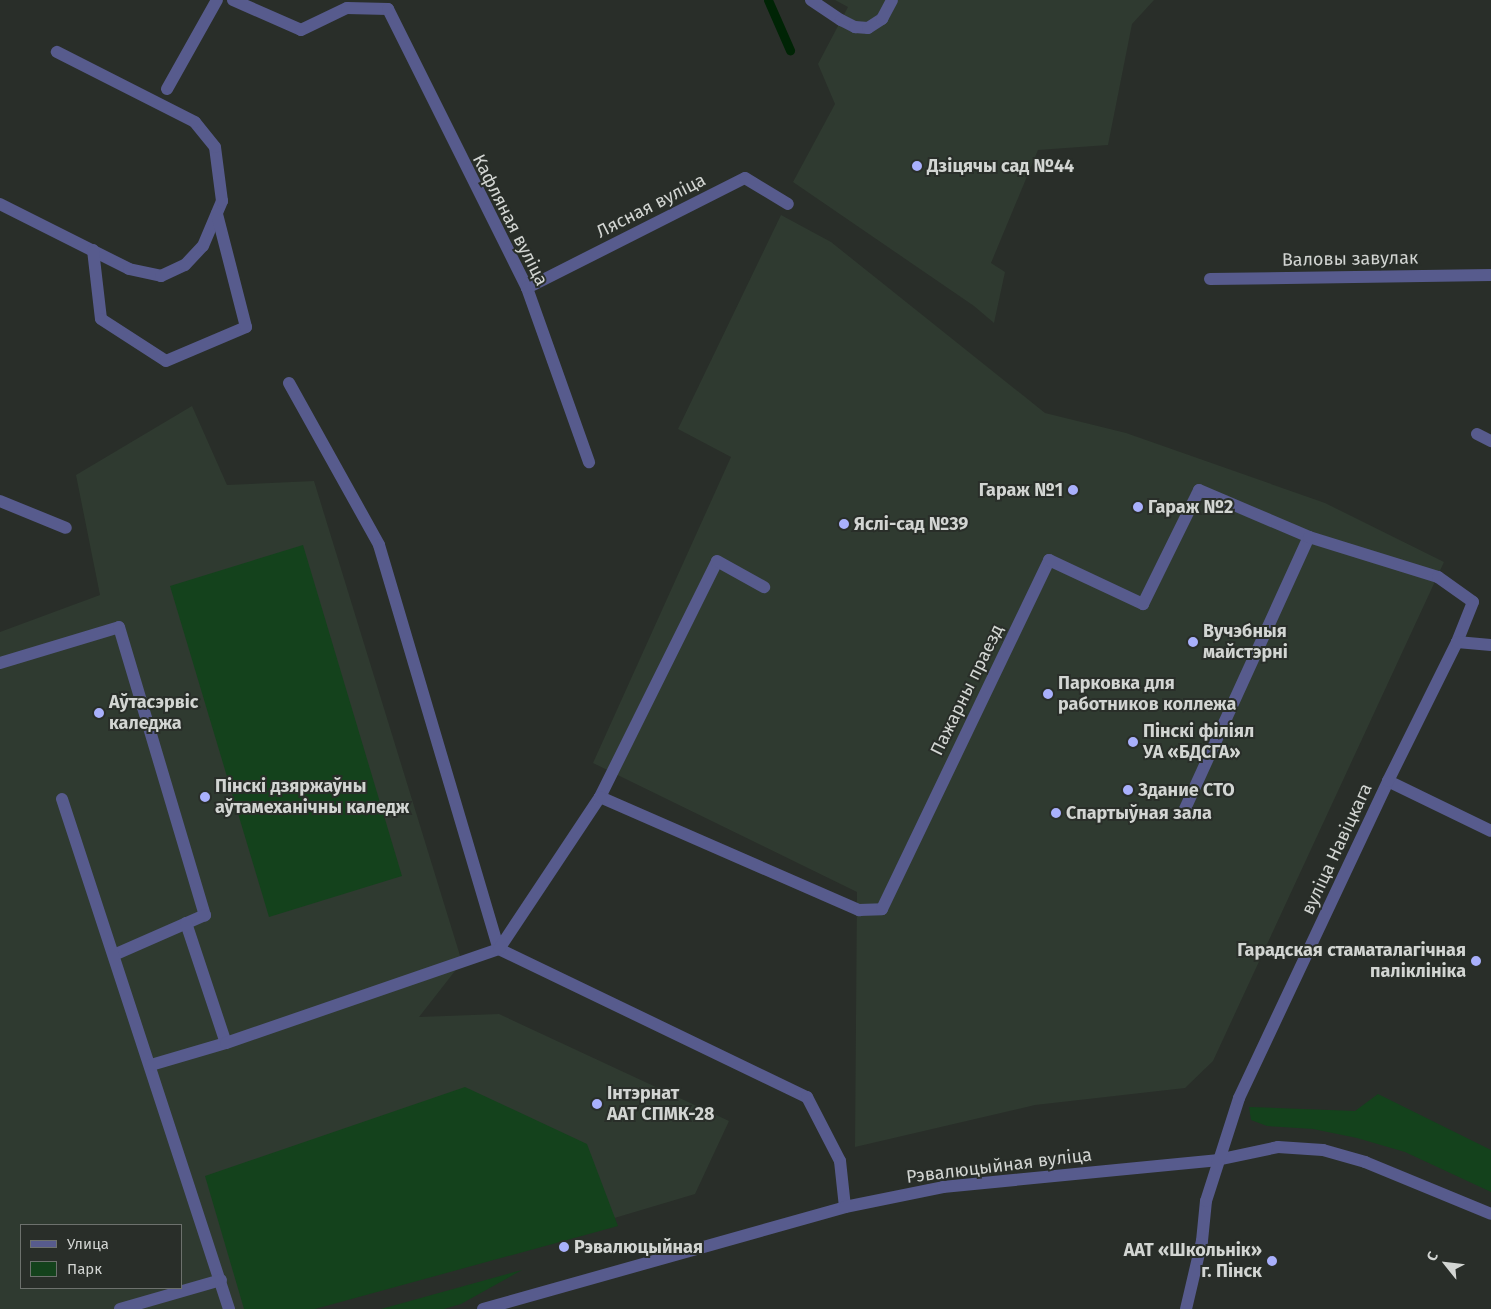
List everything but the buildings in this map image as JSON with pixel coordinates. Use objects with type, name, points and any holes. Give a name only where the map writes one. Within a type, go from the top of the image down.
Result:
[{"type":"street","points":[[167,90],[217,0]]},
{"type":"street","points":[[233,0],[301,30],[347,8],[391,4]]},
{"type":"street","points":[[812,2],[855,27],[868,28],[882,19],[892,0]]},
{"type":"street","name":"Кафляная вуліца","points":[[391,4],[527,288],[589,462]]},
{"type":"street","points":[[0,204],[129,269],[161,276],[185,265],[203,246],[222,201],[215,147],[195,122],[57,52]]},
{"type":"street","name":"Лясная вуліца","points":[[527,288],[745,178],[788,204]]},
{"type":"street","points":[[93,250],[101,319],[166,361],[246,326],[217,214]]},
{"type":"street","name":"Валовы завулак","points":[[1210,279],[1491,275]]},
{"type":"street","points":[[289,384],[379,545],[499,949],[807,1097],[840,1161],[845,1207]]},
{"type":"street","points":[[1477,434],[1491,440]]},
{"type":"street","name":"Пажарны праезд","points":[[600,797],[859,910],[882,909],[1049,560],[1143,604],[1199,490],[1309,537]]},
{"type":"street","points":[[0,501],[66,528]]},
{"type":"street","points":[[1184,811],[1309,537]]},
{"type":"street","name":"вуліца Навіцкага","points":[[1186,1309],[1202,1241],[1206,1201],[1217,1160],[1239,1098],[1388,781],[1457,642],[1473,602],[1438,577],[1309,537]]},
{"type":"street","points":[[151,1065],[226,1043],[499,949],[600,797],[717,561],[764,587]]},
{"type":"street","points":[[0,663],[119,627],[205,915],[114,955]]},
{"type":"street","points":[[1457,642],[1491,645]]},
{"type":"street","points":[[1388,781],[1491,831]]},
{"type":"street","points":[[62,799],[151,1065],[229,1309]]},
{"type":"street","points":[[186,923],[226,1043]]},
{"type":"street","name":"Рэвалюцыйная вуліца","points":[[483,1309],[845,1207],[943,1187],[1217,1160],[1278,1147],[1323,1150],[1405,1177],[1491,1214]]},
{"type":"street","points":[[120,1309],[221,1280]]},
{"type":"shaded area","name":"Дзіцячы сад №44","points":[[835,0],[1154,0],[1132,24],[1108,145],[1038,150],[991,263],[1005,272],[994,323],[974,306],[793,182],[835,104],[818,64],[848,7]]},
{"type":"shaded area","name":"Пінскі філіял УА «БДСГА»","points":[[781,215],[831,242],[1045,413],[1126,433],[1325,503],[1444,562],[1213,1061],[1185,1088],[1035,1105],[855,1147],[857,892],[593,763],[731,457],[678,429]]},
{"type":"shaded area","name":"Пінскі дзяржаўны аўтамеханічны каледж","points":[[192,406],[227,485],[314,481],[462,962],[419,1017],[499,1014],[729,1121],[695,1194],[310,1309],[0,1309],[0,632],[100,595],[76,475]]},
{"type":"green space","points":[[303,545],[402,876],[269,917],[170,586]]},
{"type":"green space","points":[[465,1087],[587,1144],[618,1226],[315,1309],[244,1309],[205,1176]]},
{"type":"green space","points":[[1378,1094],[1491,1150],[1491,1192],[1405,1152],[1357,1138],[1313,1129],[1267,1126],[1251,1120],[1249,1107],[1355,1111]]},
{"type":"green space","points":[[522,1270],[461,1304],[444,1309],[381,1309]]},
{"type":"waterway","points":[[768,0],[790,50]]},
{"type":"place","name":"Дзіцячы сад №44","points":[[917,166]]},
{"type":"place","name":"Гараж №1","points":[[1073,490]]},
{"type":"place","name":"Гараж №2","points":[[1138,507]]},
{"type":"place","name":"Яслі-сад №39","points":[[844,524]]},
{"type":"place","name":"Вучэбныя майстэрні","points":[[1193,642]]},
{"type":"place","name":"Парковка для работников коллежа","points":[[1048,694]]},
{"type":"place","name":"Аўтасэрвіс каледжа","points":[[99,713]]},
{"type":"place","name":"Пінскі філіял УА «БДСГА»","points":[[1133,742]]},
{"type":"place","name":"Здание СТО","points":[[1128,790]]},
{"type":"place","name":"Пінскі дзяржаўны аўтамеханічны каледж","points":[[205,797]]},
{"type":"place","name":"Спартыўная зала","points":[[1056,813]]},
{"type":"place","name":"Гарадская стаматалагічная паліклініка","points":[[1476,961]]},
{"type":"place","name":"Інтэрнат ААТ СПМК-28","points":[[597,1104]]},
{"type":"place","name":"Рэвалюцыйная","points":[[564,1247]]},
{"type":"place","name":"ААТ «Школьнік» г. Пінск","points":[[1272,1261]]}]
